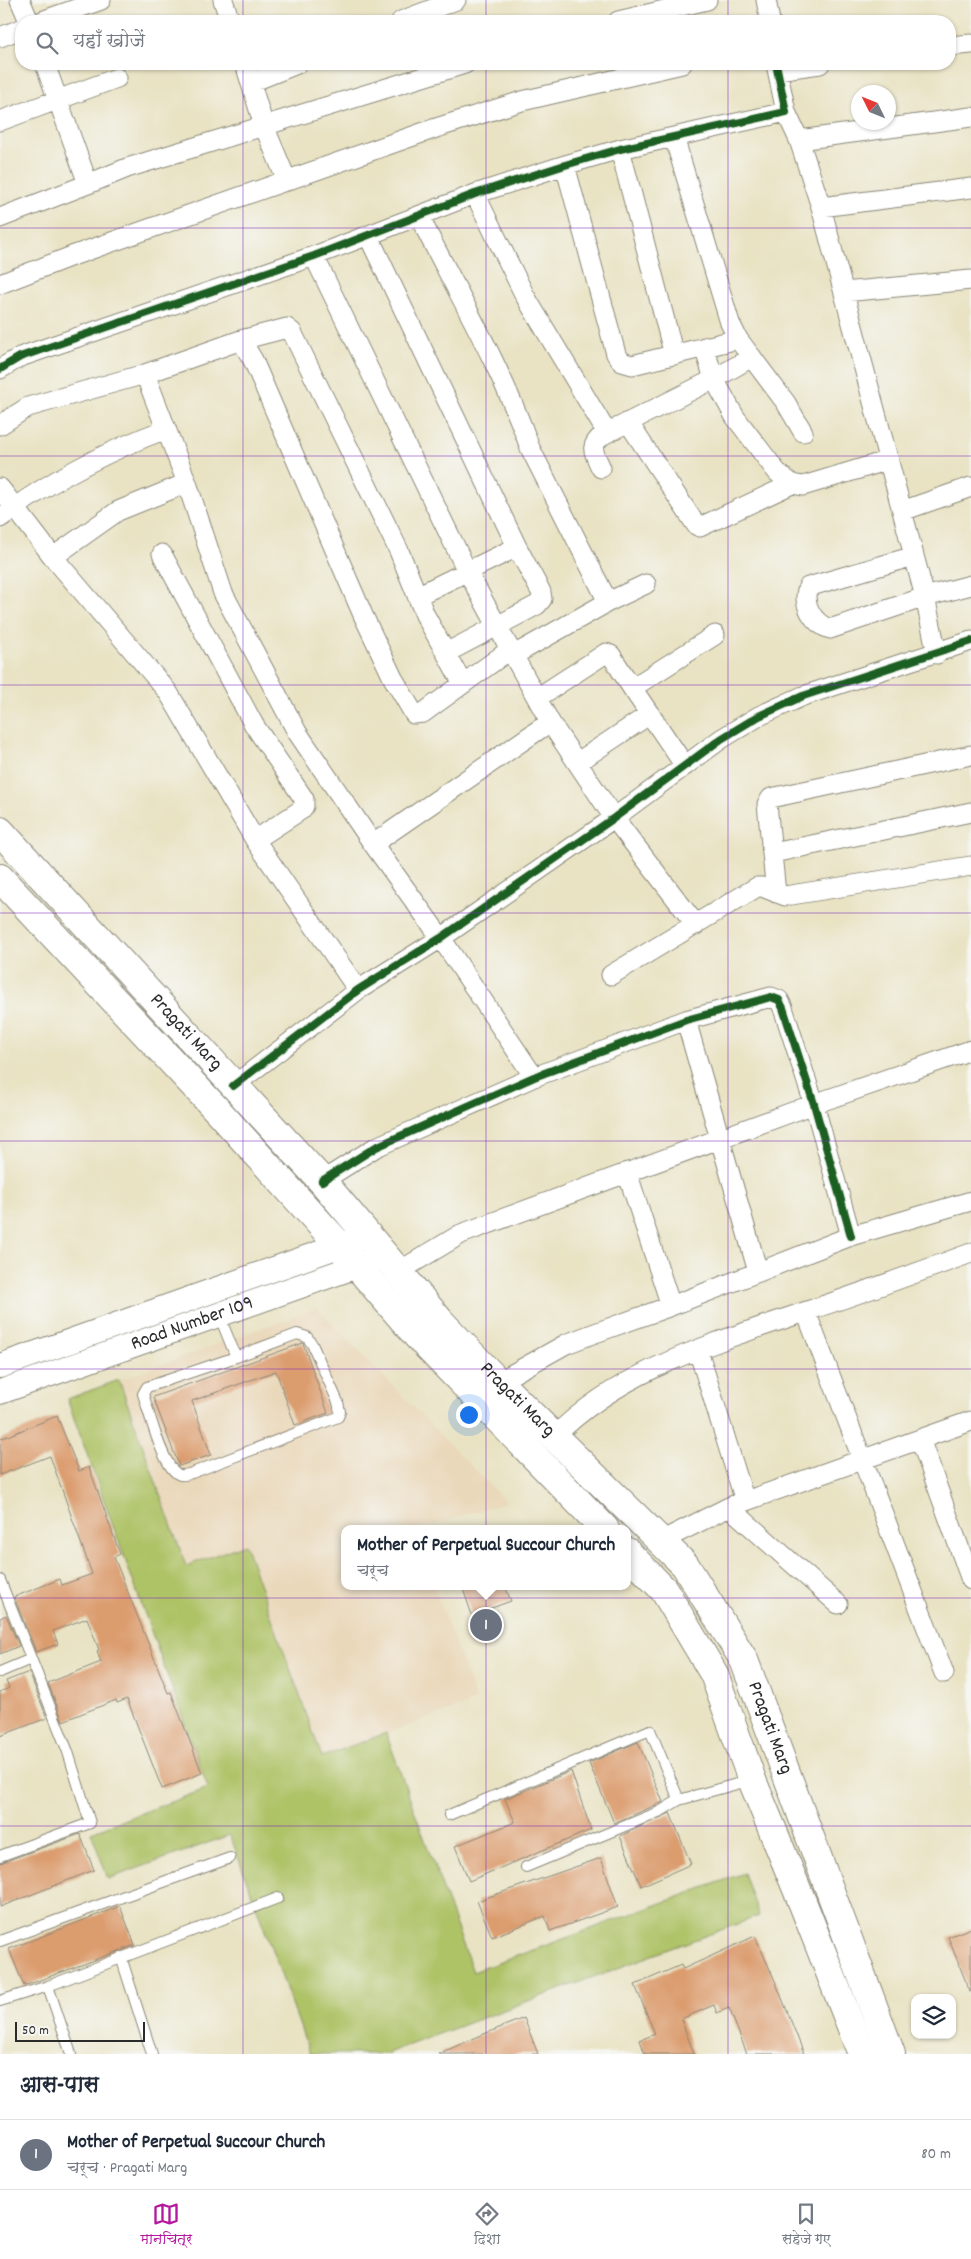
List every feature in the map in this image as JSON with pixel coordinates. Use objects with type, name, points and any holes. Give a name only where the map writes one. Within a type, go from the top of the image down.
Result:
[{"type":"main road","name":"Pragati Marg","points":[[0,831],[322,1181],[440,1321],[498,1382],[685,1565],[744,1660],[891,2054]]},
{"type":"main road","name":"Pragati Marg","points":[[0,878],[211,1104],[358,1266],[418,1337],[601,1525]]},
{"type":"main road","name":"Pragati Marg","points":[[631,1556],[664,1590],[714,1674],[752,1780],[804,1904],[862,2054]]},
{"type":"street","points":[[20,0],[26,15]]},
{"type":"street","points":[[59,15],[101,0]]},
{"type":"street","points":[[223,0],[228,15]]},
{"type":"street","points":[[417,15],[456,0]]},
{"type":"street","points":[[643,15],[707,0]]},
{"type":"street","points":[[766,0],[769,15]]},
{"type":"street","points":[[0,37],[15,31]]},
{"type":"street","points":[[956,45],[971,44]]},
{"type":"street","points":[[47,70],[88,184]]},
{"type":"street","points":[[247,70],[264,126],[287,181]]},
{"type":"street","points":[[252,82],[282,70]]},
{"type":"street","points":[[0,218],[127,168],[446,70]]},
{"type":"street","points":[[0,284],[72,256],[436,128],[522,101],[656,70]]},
{"type":"street","points":[[777,70],[786,112],[799,140],[821,207],[925,598],[937,654]]},
{"type":"street","points":[[0,121],[58,98],[117,78]]},
{"type":"street","points":[[0,369],[20,357],[314,256],[475,194],[620,149],[786,112]]},
{"type":"street","points":[[799,140],[971,117]]},
{"type":"street","points":[[674,137],[730,324],[738,339],[786,403],[803,432]]},
{"type":"street","points":[[620,149],[674,354]]},
{"type":"street","points":[[565,165],[616,354],[622,362],[632,365],[738,339]]},
{"type":"street","points":[[821,207],[971,188]]},
{"type":"street","points":[[475,194],[525,296],[607,432]]},
{"type":"street","points":[[419,216],[488,353],[524,429],[530,448],[608,602]]},
{"type":"street","points":[[368,235],[517,547],[541,592],[542,599],[537,605],[446,653]]},
{"type":"street","points":[[314,256],[428,487],[467,571],[498,624],[550,722],[614,818],[696,925]]},
{"type":"street","points":[[844,292],[971,280]]},
{"type":"street","points":[[0,425],[28,407],[145,374],[241,340],[280,328],[287,328],[292,332],[398,551],[425,615],[463,684]]},
{"type":"street","points":[[241,340],[256,366],[362,615],[393,678],[411,710],[418,715],[513,652],[646,584]]},
{"type":"street","points":[[704,347],[714,379],[735,417],[777,472],[792,484],[803,486],[889,460]]},
{"type":"street","points":[[601,468],[593,448],[595,442],[607,432],[714,379],[752,357]]},
{"type":"street","points":[[145,374],[187,482],[223,593],[297,732],[373,844],[441,938],[534,1077]]},
{"type":"street","points":[[628,422],[696,525],[700,527],[792,484]]},
{"type":"street","points":[[7,513],[72,471],[135,440],[166,429]]},
{"type":"street","points":[[53,557],[118,511],[187,482]]},
{"type":"street","points":[[902,511],[971,487]]},
{"type":"street","points":[[0,488],[7,513],[53,557],[168,692],[255,840],[358,990]]},
{"type":"street","points":[[417,596],[517,547]]},
{"type":"street","points":[[162,554],[254,725],[304,799],[304,806],[301,810],[255,840]]},
{"type":"street","points":[[914,556],[808,587],[805,593],[816,622],[830,629],[971,585]]},
{"type":"street","points":[[632,688],[715,635]]},
{"type":"street","points":[[233,1086],[358,990],[441,938],[614,818],[722,739],[759,716],[803,696],[937,654],[971,641]]},
{"type":"street","points":[[537,698],[606,652],[611,655],[685,766]]},
{"type":"street","points":[[578,762],[650,714]]},
{"type":"street","points":[[373,844],[550,722]]},
{"type":"street","points":[[776,893],[767,804],[771,798],[971,755]]},
{"type":"street","points":[[773,854],[971,812]]},
{"type":"street","points":[[611,975],[696,925],[750,890],[762,887],[786,896],[971,866]]},
{"type":"street","points":[[322,1181],[376,1147],[534,1077],[686,1020],[771,997],[779,1000],[814,1104],[852,1236]]},
{"type":"street","points":[[686,1020],[758,1272]]},
{"type":"street","points":[[391,1264],[461,1234],[627,1172],[814,1104],[971,1050]]},
{"type":"street","points":[[627,1172],[671,1306]]},
{"type":"street","points":[[498,1382],[566,1344],[671,1306],[852,1236],[971,1201]]},
{"type":"street","name":"Road Number 109","points":[[0,1366],[368,1236]]},
{"type":"street","points":[[555,1436],[572,1418],[632,1378],[698,1350],[971,1253]]},
{"type":"street","name":"Road Number 109","points":[[0,1392],[358,1266],[391,1264]]},
{"type":"street","points":[[806,1312],[944,1673]]},
{"type":"street","points":[[698,1350],[737,1504],[838,1604]]},
{"type":"street","points":[[661,1541],[737,1504],[971,1421]]},
{"type":"street","points":[[920,1439],[971,1580]]},
{"type":"lane","points":[[219,1315],[236,1357]]},
{"type":"lane","points":[[297,1334],[307,1337],[316,1352],[338,1402],[340,1412],[338,1417],[192,1473],[182,1475],[174,1472],[165,1459],[143,1394],[147,1387],[160,1381],[236,1357],[297,1334]]},
{"type":"lane","points":[[0,1580],[68,1752],[90,1823],[0,1856]]},
{"type":"lane","points":[[0,1672],[32,1659]]},
{"type":"lane","points":[[449,1816],[650,1730],[679,1800]]},
{"type":"lane","points":[[526,1867],[661,1811],[679,1800],[752,1780]]},
{"type":"lane","points":[[0,1941],[230,1858]]},
{"type":"lane","points":[[0,2000],[48,1986],[278,1898]]},
{"type":"lane","points":[[121,1957],[152,2054]]},
{"type":"lane","points":[[48,1986],[71,2054]]},
{"type":"shaded area","points":[[317,1308],[506,1502],[433,1525],[341,1525],[341,1590],[435,1590],[476,1701],[322,1757],[245,1545],[186,1566],[119,1380]]},
{"type":"green space","points":[[119,1380],[186,1566],[245,1544],[322,1757],[386,1733],[473,1972],[744,1873],[759,1916],[390,2052],[390,2054],[310,2054],[230,1835],[108,1879],[91,1832],[208,1788],[67,1399]]},
{"type":"building","points":[[303,1343],[328,1413],[295,1425],[276,1371],[192,1401],[211,1455],[179,1466],[153,1397]]},
{"type":"building","points":[[57,1416],[79,1471],[89,1467],[120,1554],[114,1557],[168,1693],[171,1692],[202,1773],[162,1789],[127,1699],[117,1703],[116,1700],[63,1721],[48,1683],[101,1662],[97,1651],[99,1650],[87,1618],[53,1631],[58,1644],[36,1652],[14,1597],[60,1579],[62,1585],[92,1574],[50,1456],[0,1475],[0,1439]]},
{"type":"building","points":[[463,1590],[507,1590],[511,1601],[472,1615]]},
{"type":"building","points":[[6,1615],[19,1646],[0,1654],[0,1618]]},
{"type":"building","points":[[29,1672],[47,1718],[0,1736],[0,1692],[9,1688],[6,1681]]},
{"type":"building","points":[[638,1742],[663,1802],[614,1823],[589,1763]]},
{"type":"building","points":[[571,1771],[591,1830],[469,1881],[455,1846],[515,1822],[505,1799]]},
{"type":"building","points":[[670,1813],[691,1864],[641,1886],[620,1836]]},
{"type":"building","points":[[80,1834],[94,1870],[0,1907],[0,1863]]},
{"type":"building","points":[[601,1858],[618,1907],[550,1931],[545,1916],[492,1937],[477,1901]]},
{"type":"building","points":[[120,1906],[135,1945],[24,1986],[9,1949]]},
{"type":"building","points":[[971,1928],[971,1992],[970,1992],[948,1937]]},
{"type":"building","points":[[755,1936],[804,2054],[747,2054],[729,2008],[717,2013],[714,2005],[681,2019],[694,2054],[645,2054],[640,2040],[655,2034],[635,1985],[681,1965],[683,1969]]},
{"type":"building","points":[[524,2018],[538,2054],[438,2054],[484,2034]]},
{"type":"cycle path","points":[[0,369],[20,357],[314,256],[475,194],[620,149],[786,112],[777,70]]},
{"type":"cycle path","points":[[233,1086],[358,990],[441,938],[614,818],[721,739],[759,716],[803,696],[971,641]]},
{"type":"cycle path","points":[[322,1181],[376,1147],[534,1077],[686,1020],[771,997],[779,1000],[783,1008],[814,1104],[851,1236]]},
{"type":"place","name":"Mother of Perpetual Succour Church","points":[[486,1625]]}]
